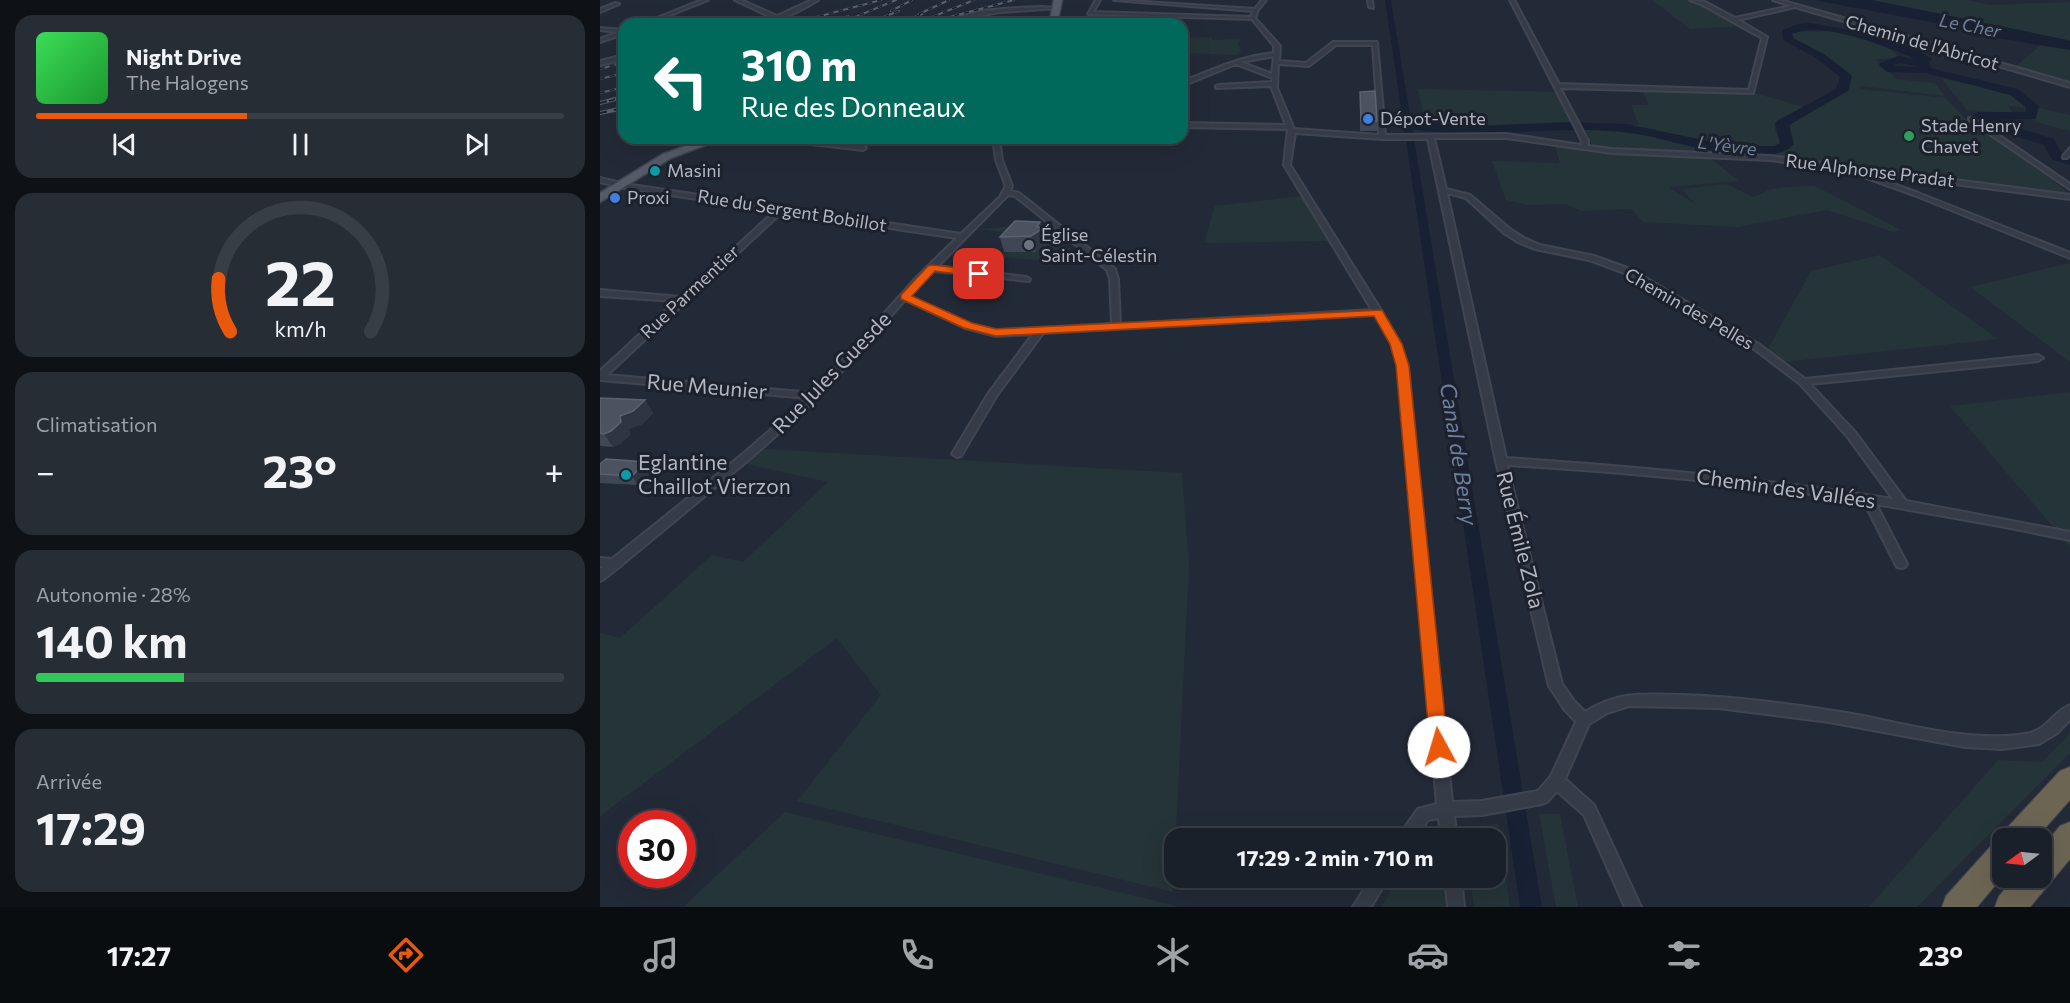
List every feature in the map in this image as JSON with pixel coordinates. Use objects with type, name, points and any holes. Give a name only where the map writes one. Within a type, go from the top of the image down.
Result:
[{"type":"highway","points":[[2026,828],[2070,780]]},
{"type":"highway","points":[[2052,858],[2070,836]]},
{"type":"highway","points":[[1957,907],[1992,867]]},
{"type":"highway","points":[[2010,907],[2026,888]]},
{"type":"main road","points":[[600,198],[667,156],[702,144]]},
{"type":"street","points":[[660,18],[706,0]]},
{"type":"street","points":[[737,0],[777,18],[816,0]]},
{"type":"street","points":[[1098,0],[1090,14],[1253,18],[1275,43],[1274,81],[1292,129],[1287,165],[1378,312],[1396,344],[1402,366],[1448,828]]},
{"type":"street","points":[[1116,0],[1256,10]]},
{"type":"street","points":[[1253,18],[1264,0]]},
{"type":"street","points":[[1370,0],[1371,6]]},
{"type":"street","points":[[1512,0],[1585,141],[1584,148]]},
{"type":"street","points":[[1556,86],[1751,92],[1765,37],[1692,0]]},
{"type":"street","name":"Chemin de l'Abricot","points":[[1774,0],[2070,86]]},
{"type":"street","points":[[600,10],[617,4]]},
{"type":"street","points":[[964,18],[1018,8],[1057,4]]},
{"type":"street","points":[[1734,20],[1796,6]]},
{"type":"street","points":[[600,29],[618,30]]},
{"type":"street","points":[[600,41],[618,34]]},
{"type":"street","points":[[1188,81],[1264,55],[1307,65],[1335,44],[1375,43],[1382,137]]},
{"type":"street","points":[[600,63],[618,58]]},
{"type":"street","points":[[1238,63],[1274,81]]},
{"type":"street","points":[[1188,78],[1193,79]]},
{"type":"street","points":[[1218,87],[1274,81]]},
{"type":"street","points":[[1971,119],[2070,187]]},
{"type":"street","name":"Rue Alphonse Pradat","points":[[1188,125],[1292,129],[1382,137],[1506,136],[1612,151],[1770,158],[2070,197]]},
{"type":"street","name":"Rue Émile Zola","points":[[1425,137],[1442,190],[1501,461],[1556,686],[1569,705],[1584,720]]},
{"type":"street","points":[[829,144],[863,148]]},
{"type":"street","points":[[997,144],[999,160],[1009,186],[1007,193],[1017,194],[1111,269],[1114,279],[1116,326]]},
{"type":"street","points":[[1846,167],[2070,256]]},
{"type":"street","name":"Rue du Sergent Bobillot","points":[[600,180],[963,237]]},
{"type":"street","name":"Chemin des Pelles","points":[[1442,190],[1468,196],[1507,231],[1521,240],[1538,247],[1591,258],[1627,271],[1758,347],[1803,382],[1851,434],[1903,505]]},
{"type":"street","name":"Rue Jules Guesde","points":[[600,576],[815,396],[932,268],[1007,193]]},
{"type":"street","name":"Rue Parmentier","points":[[600,377],[681,299],[780,210]]},
{"type":"street","points":[[932,268],[1026,279]]},
{"type":"street","points":[[600,293],[681,299]]},
{"type":"street","points":[[905,297],[968,326],[996,333],[1378,312]]},
{"type":"street","points":[[957,454],[993,394],[1040,331]]},
{"type":"street","points":[[1803,382],[2038,358]]},
{"type":"street","name":"Rue Meunier","points":[[600,377],[815,396]]},
{"type":"street","name":"Chemin des Vallées","points":[[1501,461],[1600,466],[1712,477],[1903,505],[2070,536]]},
{"type":"street","points":[[1869,501],[1901,564]]},
{"type":"street","points":[[600,562],[615,564]]},
{"type":"street","points":[[1414,828],[1423,814],[1445,809],[1482,808],[1542,797],[1556,781],[1584,720],[1604,708],[1629,700],[1719,702],[1828,716],[1965,741],[2002,743],[2034,739],[2052,729],[2070,711]]},
{"type":"street","points":[[1556,781],[1589,810],[1634,907]]},
{"type":"street","points":[[1361,907],[1373,888]]},
{"type":"street","points":[[1454,888],[1456,907]]},
{"type":"shaded area","points":[[1652,0],[1691,0],[1745,26],[1690,29]]},
{"type":"shaded area","points":[[1872,0],[1966,0],[1991,5],[2070,2],[2070,41]]},
{"type":"shaded area","name":"Stade Henry Chavet","points":[[1829,31],[1882,43],[1901,58],[1875,59],[1896,79],[1935,83],[1945,96],[1861,86],[1860,89],[1946,98],[1966,119],[2019,153],[2070,194],[1829,163],[1828,155],[1820,161],[1768,155],[1789,145],[1788,131],[1793,122],[1846,91],[1850,80],[1846,73],[1825,56],[1793,41],[1790,32]]},
{"type":"shaded area","points":[[1188,38],[1241,39],[1238,44],[1241,51],[1237,55],[1188,53]]},
{"type":"shaded area","points":[[2041,45],[2070,50],[2070,86],[2012,69]]},
{"type":"shaded area","points":[[1941,78],[2009,92],[2026,108],[2008,106],[2013,113],[1967,110]]},
{"type":"shaded area","points":[[1418,89],[1555,92],[1573,123],[1494,129],[1420,122],[1424,120]]},
{"type":"shaded area","points":[[1641,89],[1755,93],[1804,107],[1776,121],[1775,130],[1783,143],[1766,148],[1746,147],[1731,153],[1602,148],[1592,145],[1582,124],[1639,125],[1631,105],[1649,105]]},
{"type":"shaded area","points":[[2039,108],[2070,115],[2070,131],[2035,122]]},
{"type":"shaded area","points":[[1555,146],[1610,153],[1709,157],[1739,181],[1669,187],[1695,204],[1682,189],[1727,184],[1753,197],[1771,189],[1813,185],[1901,230],[1894,232],[1827,210],[1738,227],[1644,222],[1631,209],[1581,211],[1566,204],[1527,205],[1506,200],[1492,161],[1560,163]]},
{"type":"shaded area","points":[[1302,196],[1330,241],[1204,243],[1215,206]]},
{"type":"shaded area","points":[[1049,224],[1063,234],[1055,238],[1070,249],[1039,260],[1000,257],[1019,234],[977,229]]},
{"type":"shaded area","points":[[1880,255],[1998,339],[1784,362],[1768,349],[1811,271]]},
{"type":"shaded area","points":[[2070,263],[2070,362],[1970,287]]},
{"type":"shaded area","points":[[2070,392],[2070,547],[1950,406]]},
{"type":"shaded area","points":[[765,449],[1182,473],[1189,565],[1176,828],[1164,828],[1164,888],[1173,888],[1173,892],[797,801],[881,695],[837,638],[600,816],[600,633],[620,638],[712,555],[743,562],[828,482],[746,464]]},
{"type":"shaded area","points":[[2070,733],[2070,753],[1995,828],[1992,828],[1992,832],[1917,907],[1869,907],[1998,760],[2042,762]]},
{"type":"shaded area","points":[[785,812],[1180,907],[683,907]]},
{"type":"shaded area","points":[[1539,814],[1560,814],[1578,907],[1556,907]]},
{"type":"shaded area","points":[[1498,823],[1499,828],[1476,828]]},
{"type":"shaded area","points":[[1506,879],[1510,907],[1474,907],[1471,888],[1506,888]]},
{"type":"shaded area","points":[[1393,888],[1444,888],[1446,907],[1381,907]]},
{"type":"water","name":"Le Cher","points":[[1814,0],[1872,0],[2063,39],[2070,41],[2070,50],[1997,38],[1941,24]]},
{"type":"building","name":"Dépot-Vente","points":[[1375,91],[1377,121],[1361,121],[1360,92]]},
{"type":"building","points":[[1015,221],[1040,222],[1037,226],[1042,229],[1031,236],[1000,237]]},
{"type":"building","points":[[600,398],[645,400],[633,411],[620,416],[621,422],[604,434],[600,433]]},
{"type":"building","points":[[606,459],[646,462],[632,476],[600,474],[600,464]]},
{"type":"waterway","name":"Canal de Berry","points":[[1388,0],[1531,907]]},
{"type":"waterway","name":"L'Yèvre","points":[[1406,125],[1476,130],[1569,126],[1627,128],[1732,150],[1767,151],[1779,149],[1787,144],[1782,124],[1842,91],[1846,76],[1820,56],[1788,40],[1786,32],[1810,26],[1862,37],[1926,59],[1923,63],[1927,70]]},
{"type":"waterway","name":"L'Yèvre","points":[[1919,63],[1898,59],[1885,65],[1891,70],[1927,70]]},
{"type":"waterway","name":"L'Yèvre","points":[[1927,70],[2014,92],[2033,106],[2030,116],[1978,116],[1991,124],[2049,142],[2057,157],[2070,161]]},
{"type":"railway","points":[[813,18],[881,0]]},
{"type":"railway","points":[[853,18],[896,0]]},
{"type":"railway","points":[[891,11],[912,0]]},
{"type":"railway","points":[[919,14],[949,0]]},
{"type":"railway","points":[[930,18],[974,0]]},
{"type":"railway","points":[[946,18],[1014,0]]},
{"type":"railway","points":[[881,18],[899,11]]},
{"type":"railway","points":[[912,18],[922,14]]},
{"type":"railway","points":[[843,18],[848,16]]},
{"type":"railway","points":[[600,69],[618,64]]},
{"type":"railway","points":[[600,79],[618,74]]},
{"type":"railway","points":[[600,93],[618,88]]},
{"type":"railway","points":[[600,103],[615,99]]},
{"type":"railway","points":[[609,101],[618,99]]},
{"type":"railway","points":[[600,113],[618,109]]},
{"type":"place","name":"Dépot-Vente","points":[[1368,119]]},
{"type":"place","name":"Stade Henry Chavet","points":[[1909,136]]},
{"type":"place","name":"Masini","points":[[655,171]]},
{"type":"place","name":"Proxi","points":[[615,198]]},
{"type":"place","name":"Église Saint-Célestin","points":[[1029,245]]},
{"type":"place","name":"Eglantine Chaillot Vierzon","points":[[626,475]]},
{"type":"route","points":[[979,274],[932,268],[905,297],[968,326],[996,333],[1378,312],[1396,344],[1402,366],[1439,747]]}]
